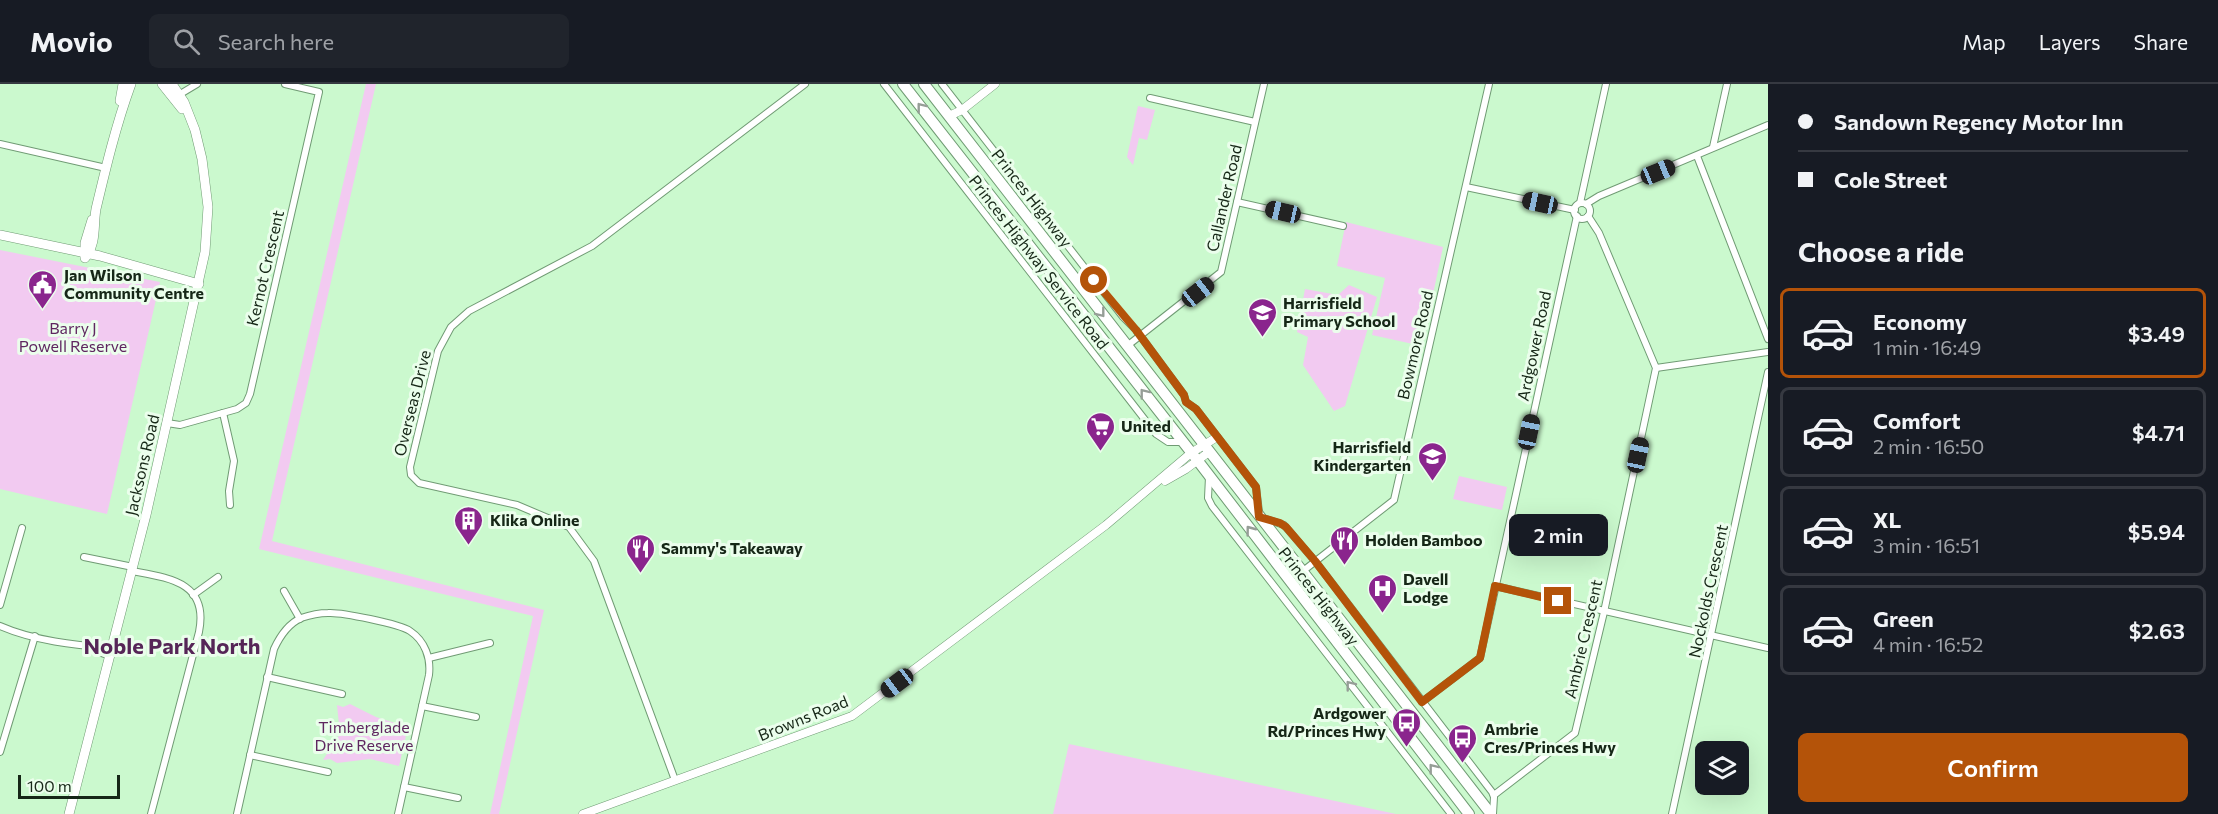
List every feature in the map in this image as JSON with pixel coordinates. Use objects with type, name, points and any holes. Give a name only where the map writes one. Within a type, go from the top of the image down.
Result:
[{"type":"highway","name":"Princes Highway","points":[[903,84],[1469,814]]},
{"type":"highway","name":"Princes Highway","points":[[924,84],[1492,814]]},
{"type":"highway","points":[[949,116],[948,129],[985,178],[1001,211]]},
{"type":"highway","points":[[1275,564],[1288,554]]},
{"type":"highway","points":[[1289,580],[1302,571]]},
{"type":"main road","points":[[86,254],[94,232],[123,84]]},
{"type":"main road","points":[[115,130],[131,84]]},
{"type":"main road","name":"Jacksons Road","points":[[162,84],[177,96]]},
{"type":"main road","name":"Jacksons Road","points":[[69,814],[132,569],[200,281],[207,239],[208,207],[202,159],[190,120],[172,84]]},
{"type":"main road","points":[[0,235],[200,281]]},
{"type":"street","points":[[177,96],[196,84]]},
{"type":"street","name":"Kernot Crescent","points":[[167,423],[180,425],[241,408],[250,394],[319,92],[285,84]]},
{"type":"street","name":"Overseas Drive","points":[[675,780],[594,561],[569,527],[516,505],[419,483],[411,475],[410,467],[438,351],[451,327],[469,311],[592,246],[805,84]]},
{"type":"street","name":"Princes Highway Service Road","points":[[884,84],[1156,434],[1168,442],[1181,442]]},
{"type":"street","name":"Princes Highway Service Road","points":[[942,84],[1140,337],[1184,395],[1186,402],[1196,409],[1256,487],[1259,516]]},
{"type":"street","points":[[949,116],[962,110],[995,84]]},
{"type":"street","name":"Callander Road","points":[[1127,346],[1220,274],[1264,84]]},
{"type":"street","name":"Bowmore Road","points":[[1302,571],[1394,500],[1489,84]]},
{"type":"street","points":[[1583,204],[1606,84]]},
{"type":"street","points":[[1713,147],[1726,84]]},
{"type":"street","points":[[1150,98],[1255,122]]},
{"type":"street","points":[[959,130],[962,110]]},
{"type":"street","points":[[1576,213],[1583,204],[1599,196],[1768,125]]},
{"type":"street","points":[[0,144],[106,168]]},
{"type":"street","points":[[1697,156],[1768,339]]},
{"type":"street","points":[[1466,187],[1576,213],[1583,218],[1588,216]]},
{"type":"street","points":[[1237,202],[1343,226]]},
{"type":"street","points":[[1583,204],[1590,210],[1588,216]]},
{"type":"street","name":"Ardgower Road","points":[[1422,702],[1480,658],[1576,213]]},
{"type":"street","points":[[1588,216],[1599,233],[1656,368],[1768,352]]},
{"type":"street","name":"Ambrie Crescent","points":[[1494,795],[1575,732],[1604,612],[1656,368]]},
{"type":"street","name":"Nockolds Crescent","points":[[1672,814],[1768,372]]},
{"type":"street","points":[[223,413],[234,456],[229,491],[230,505]]},
{"type":"street","name":"Browns Road","points":[[583,814],[598,812],[675,780],[852,716],[1206,448],[1217,437]]},
{"type":"street","points":[[1209,476],[1208,498],[1212,506],[1451,814]]},
{"type":"street","points":[[1259,516],[1284,525],[1315,561],[1494,795],[1492,814]]},
{"type":"street","points":[[0,605],[22,528]]},
{"type":"street","points":[[84,557],[175,580],[194,595],[200,608],[201,621],[151,814]]},
{"type":"street","points":[[194,595],[218,577]]},
{"type":"street","points":[[1495,586],[1768,648]]},
{"type":"street","points":[[284,591],[300,619]]},
{"type":"street","points":[[237,814],[271,657],[279,638],[285,630],[300,619],[313,614],[336,613],[403,627],[411,631],[418,639],[429,658],[429,675],[398,814]]},
{"type":"street","points":[[0,626],[111,652]]},
{"type":"street","points":[[0,752],[35,636]]},
{"type":"street","points":[[429,658],[490,643]]},
{"type":"street","points":[[267,677],[342,694]]},
{"type":"street","points":[[422,706],[476,717]]},
{"type":"street","points":[[250,755],[328,772]]},
{"type":"street","points":[[404,787],[458,798]]},
{"type":"green space","points":[[366,84],[376,84],[272,541],[544,610],[499,814],[490,814],[533,616],[259,549]]},
{"type":"green space","points":[[1138,106],[1155,110],[1147,140],[1139,138],[1133,165],[1127,157]]},
{"type":"green space","points":[[1346,222],[1443,247],[1422,346],[1372,335],[1385,278],[1337,266]]},
{"type":"green space","name":"Barry J Powell Reserve","points":[[0,250],[160,282],[107,514],[0,489]]},
{"type":"green space","points":[[1349,285],[1377,297],[1345,406],[1334,411],[1303,365],[1308,337],[1297,332],[1305,289],[1338,295]]},
{"type":"green space","points":[[1459,476],[1507,487],[1502,510],[1453,499]]},
{"type":"green space","name":"Timberglade Drive Reserve","points":[[350,704],[376,717],[408,727],[399,766],[370,759],[337,763],[330,759],[323,760],[340,734],[337,705],[343,707]]},
{"type":"green space","points":[[1069,744],[1396,814],[1053,814]]},
{"type":"place","name":"Jan Wilson Community Centre","points":[[43,310]]},
{"type":"place","name":"Harrisfield Primary School","points":[[1262,338]]},
{"type":"place","name":"United","points":[[1100,452]]},
{"type":"place","name":"Harrisfield Kindergarten","points":[[1432,482]]},
{"type":"place","name":"Klika Online","points":[[469,546]]},
{"type":"place","name":"Holden Bamboo","points":[[1344,566]]},
{"type":"place","name":"Sammy's Takeaway","points":[[640,574]]},
{"type":"place","name":"Davell Lodge","points":[[1382,614]]},
{"type":"place","name":"Ardgower Rd/Princes Hwy","points":[[1407,748]]},
{"type":"place","name":"Ambrie Cres/Princes Hwy","points":[[1463,764]]},
{"type":"district","name":"Noble Park North","points":[[172,646]]},
{"type":"route","points":[[1094,280],[1136,330],[1184,395],[1186,402],[1196,409],[1256,487],[1259,517],[1286,527],[1315,561],[1422,702],[1480,658],[1495,586],[1558,601]]}]
